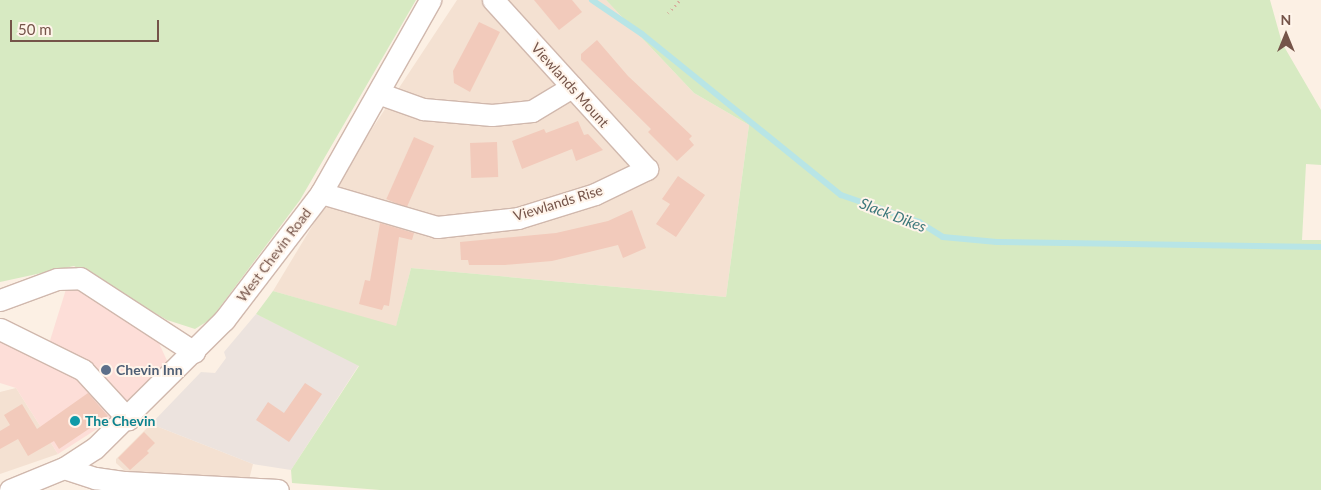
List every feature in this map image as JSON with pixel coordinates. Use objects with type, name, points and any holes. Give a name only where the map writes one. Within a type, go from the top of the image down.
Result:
[{"type":"street","name":"West Chevin Road","points":[[10,490],[64,468],[96,448],[128,419],[194,352],[258,278],[321,193],[430,0]]},
{"type":"street","name":"Viewlands Mount","points":[[493,0],[647,169]]},
{"type":"street","points":[[378,93],[422,109],[492,115],[532,111],[572,87]]},
{"type":"street","name":"Viewlands Rise","points":[[321,193],[438,226],[518,218],[595,194],[647,169]]},
{"type":"street","points":[[0,300],[57,279],[80,278],[194,352]]},
{"type":"street","points":[[0,330],[83,370],[128,419]]},
{"type":"street","points":[[64,468],[94,484],[124,482],[278,490]]},
{"type":"path","points":[[668,13],[680,0]]},
{"type":"shaded area","points":[[457,0],[606,0],[694,93],[749,125],[726,297],[411,268],[396,327],[273,291],[358,150]]},
{"type":"shaded area","points":[[67,286],[75,287],[158,341],[169,365],[114,418],[58,454],[16,388],[0,383],[0,326],[48,347]]},
{"type":"shaded area","points":[[256,314],[359,365],[291,470],[253,464],[151,424],[201,372],[215,373],[226,358],[224,352]]},
{"type":"shaded area","points":[[16,388],[58,454],[0,474],[0,392]]},
{"type":"shaded area","points":[[151,424],[253,464],[249,480],[128,474],[116,463],[116,459]]},
{"type":"green space","points":[[0,0],[416,0],[300,200],[211,319],[195,329],[167,320],[74,266],[0,282]]},
{"type":"green space","points":[[606,0],[1270,0],[1282,43],[1321,110],[1321,165],[1306,164],[1302,240],[1321,240],[1321,490],[380,490],[292,483],[291,470],[359,366],[256,314],[273,291],[396,326],[411,268],[726,297],[749,125],[694,93]]},
{"type":"building","points":[[534,0],[572,0],[582,12],[559,30]]},
{"type":"building","points":[[479,22],[500,32],[470,92],[454,83],[453,71]]},
{"type":"building","points":[[597,40],[628,76],[692,136],[689,139],[694,145],[677,161],[648,132],[651,129],[581,60],[581,54]]},
{"type":"building","points":[[578,121],[584,135],[588,134],[603,150],[576,161],[572,149],[522,169],[512,141],[544,129],[546,133]]},
{"type":"building","points":[[414,137],[434,146],[406,208],[386,199]]},
{"type":"building","points":[[497,142],[498,177],[471,178],[470,143]]},
{"type":"building","points":[[678,176],[705,195],[676,237],[656,224],[670,204],[662,199]]},
{"type":"building","points":[[632,210],[646,248],[623,258],[618,245],[552,261],[505,265],[469,265],[468,260],[461,260],[460,242],[556,233],[608,221]]},
{"type":"building","points":[[380,223],[414,233],[412,240],[399,237],[389,306],[384,305],[382,310],[359,304],[365,280],[370,281]]},
{"type":"building","points":[[305,383],[322,394],[289,442],[256,420],[268,402],[284,413]]},
{"type":"building","points":[[88,393],[108,416],[59,449],[54,441],[28,456],[18,439],[0,449],[0,431],[10,425],[4,415],[22,404],[37,429]]},
{"type":"building","points":[[144,432],[155,443],[147,451],[149,453],[130,470],[118,458]]},
{"type":"waterway","name":"Slack Dikes","points":[[592,0],[642,34],[841,195],[919,222],[943,237],[997,242],[1321,247]]},
{"type":"place","name":"Chevin Inn","points":[[106,370]]},
{"type":"place","name":"The Chevin","points":[[75,421]]}]
